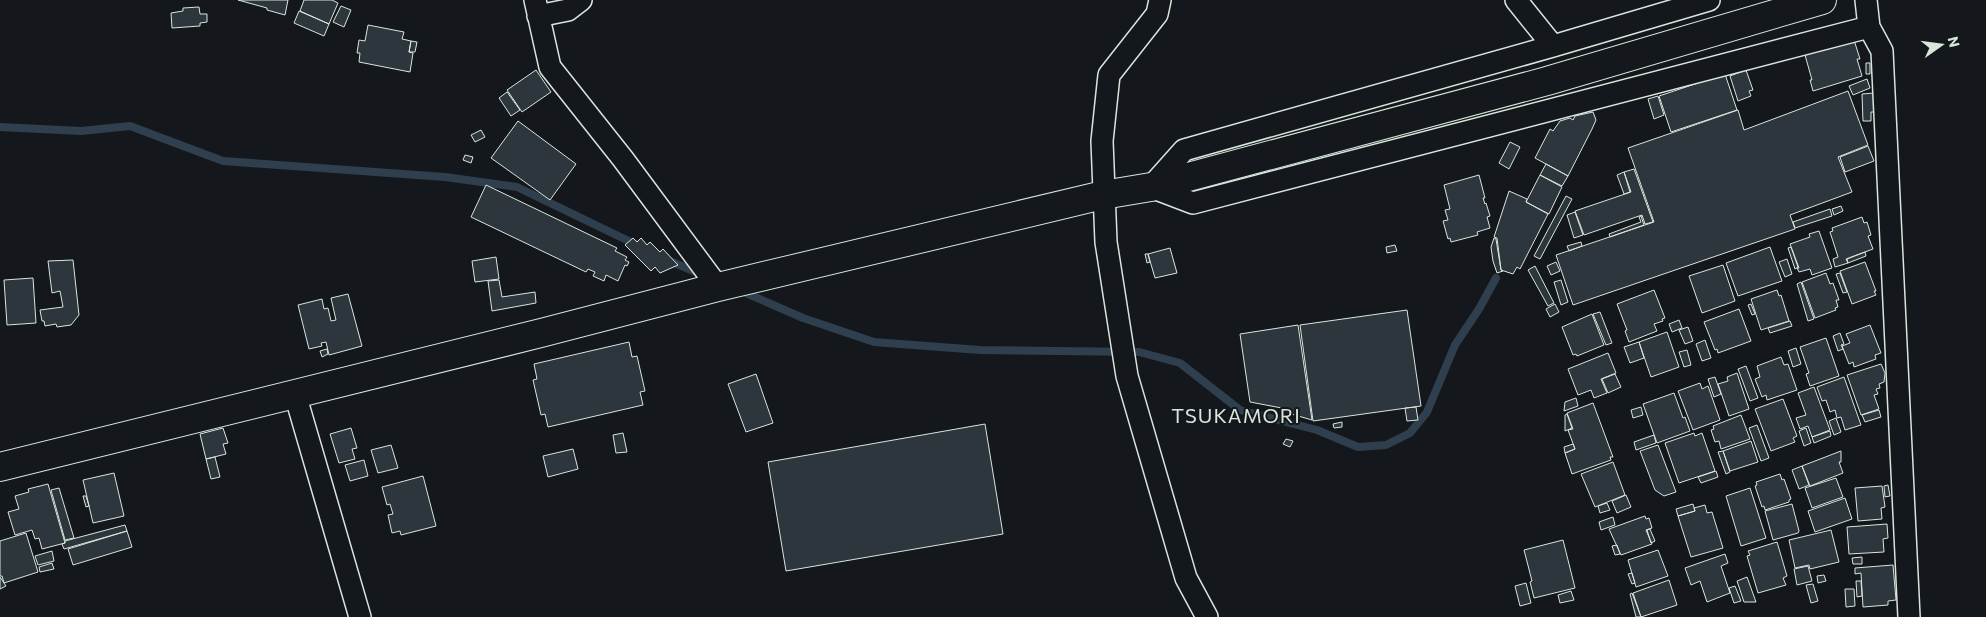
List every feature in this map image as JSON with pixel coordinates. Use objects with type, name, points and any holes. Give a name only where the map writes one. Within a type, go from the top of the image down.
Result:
[{"type":"street","points":[[580,0],[568,10],[536,8],[550,67],[623,159],[718,287]]},
{"type":"street","points":[[1160,0],[1157,14],[1109,76],[1102,141],[1106,242],[1127,376],[1186,578],[1207,617]]},
{"type":"street","points":[[1516,0],[1553,46]]},
{"type":"street","points":[[1151,187],[1184,150],[1709,0]]},
{"type":"street","points":[[0,467],[718,287],[1103,195],[1151,187],[1547,81],[1822,0]]},
{"type":"street","points":[[1866,0],[1869,27],[1882,51],[1909,617]]},
{"type":"street","points":[[1151,187],[1193,203],[1869,27]]},
{"type":"street","points":[[295,394],[360,617]]},
{"type":"building","points":[[238,0],[288,0],[285,15]]},
{"type":"building","points":[[304,0],[332,0],[338,3],[329,24],[300,11]]},
{"type":"building","points":[[341,6],[351,10],[344,27],[333,22]]},
{"type":"building","points":[[199,7],[200,14],[207,14],[207,22],[200,23],[200,26],[172,28],[171,13],[183,11],[183,8]]},
{"type":"building","points":[[299,11],[329,24],[324,36],[294,23]]},
{"type":"building","points":[[368,25],[404,32],[402,39],[411,41],[409,52],[413,53],[410,72],[359,62],[360,53],[357,53],[359,40],[365,41]]},
{"type":"building","points":[[1854,40],[1860,59],[1857,59],[1862,76],[1813,91],[1805,55]]},
{"type":"building","points":[[411,41],[417,42],[415,52],[409,52]]},
{"type":"building","points":[[1866,63],[1870,63],[1870,74],[1866,74]]},
{"type":"building","points":[[536,70],[551,92],[522,112],[507,90]]},
{"type":"building","points":[[1746,70],[1753,90],[1749,91],[1751,96],[1738,101],[1730,76]]},
{"type":"building","points":[[1725,74],[1737,110],[1671,132],[1659,96]]},
{"type":"building","points":[[1867,79],[1870,88],[1853,95],[1849,86]]},
{"type":"building","points":[[1848,91],[1868,145],[1838,157],[1852,192],[1790,215],[1795,229],[1573,305],[1556,255],[1654,222],[1628,148],[1738,110],[1744,130]]},
{"type":"building","points":[[507,92],[520,110],[511,116],[499,98]]},
{"type":"building","points":[[1874,93],[1875,112],[1871,112],[1871,121],[1863,121],[1862,94]]},
{"type":"building","points":[[1658,96],[1664,115],[1654,119],[1648,99]]},
{"type":"building","points":[[1593,112],[1596,120],[1568,176],[1535,158],[1550,129],[1553,131],[1560,121],[1570,118],[1573,120],[1575,116]]},
{"type":"building","points":[[518,121],[576,164],[550,200],[491,158]]},
{"type":"building","points":[[481,130],[485,137],[475,142],[471,135]]},
{"type":"building","points":[[1510,142],[1520,147],[1509,169],[1499,163]]},
{"type":"building","points":[[1868,146],[1874,161],[1845,172],[1840,157]]},
{"type":"building","points":[[465,155],[473,157],[471,163],[463,160]]},
{"type":"building","points":[[1546,164],[1568,176],[1562,186],[1540,175]]},
{"type":"building","points":[[1634,169],[1653,222],[1645,224],[1642,215],[1584,235],[1575,211],[1631,192],[1624,172]]},
{"type":"building","points":[[1624,172],[1630,192],[1624,194],[1617,175]]},
{"type":"building","points":[[1479,175],[1485,198],[1483,198],[1490,216],[1487,217],[1490,228],[1477,232],[1478,235],[1451,242],[1450,238],[1448,239],[1443,221],[1448,220],[1445,210],[1450,209],[1444,185]]},
{"type":"building","points":[[1540,175],[1562,187],[1549,214],[1526,202]]},
{"type":"building","points":[[486,185],[617,248],[615,251],[627,257],[625,260],[629,262],[627,266],[625,265],[618,281],[606,275],[604,281],[593,276],[595,272],[588,269],[586,272],[471,217]]},
{"type":"building","points":[[1509,191],[1527,199],[1526,202],[1548,214],[1520,269],[1517,267],[1513,274],[1501,270],[1497,238],[1494,237]]},
{"type":"building","points":[[1566,196],[1572,199],[1540,259],[1534,256]]},
{"type":"building","points":[[1841,206],[1843,211],[1834,215],[1832,209]]},
{"type":"building","points":[[1830,209],[1832,216],[1795,228],[1793,222]]},
{"type":"building","points":[[1575,212],[1583,235],[1574,238],[1567,215]]},
{"type":"building","points":[[1641,216],[1644,225],[1610,237],[1609,234],[1641,222],[1639,217]]},
{"type":"building","points":[[1862,217],[1864,223],[1867,222],[1871,235],[1868,236],[1873,249],[1846,259],[1848,263],[1835,267],[1833,259],[1838,257],[1830,232],[1833,231],[1832,228]]},
{"type":"building","points":[[1819,231],[1832,268],[1812,275],[1810,269],[1799,272],[1790,244],[1810,237],[1809,234]]},
{"type":"building","points":[[633,238],[637,242],[641,238],[647,245],[650,242],[660,252],[663,249],[678,265],[660,273],[655,267],[651,271],[625,245]]},
{"type":"building","points":[[1494,238],[1496,239],[1501,270],[1503,271],[1497,273],[1491,247]]},
{"type":"building","points":[[1581,242],[1582,246],[1569,251],[1567,246]]},
{"type":"building","points":[[1395,245],[1397,251],[1387,253],[1386,247]]},
{"type":"building","points":[[1770,247],[1782,281],[1738,296],[1726,263]]},
{"type":"building","points":[[1791,247],[1798,267],[1795,269],[1788,248]]},
{"type":"building","points":[[1170,248],[1177,273],[1155,278],[1148,254]]},
{"type":"building","points":[[1865,252],[1866,256],[1848,263],[1847,259]]},
{"type":"building","points":[[1145,254],[1148,254],[1150,262],[1147,263]]},
{"type":"building","points":[[496,257],[499,279],[475,282],[472,261]]},
{"type":"building","points":[[1787,259],[1792,274],[1785,277],[1779,262]]},
{"type":"building","points":[[73,260],[79,315],[71,325],[57,327],[56,324],[45,326],[40,310],[63,307],[60,291],[52,293],[48,261]]},
{"type":"building","points":[[1556,262],[1560,271],[1551,275],[1547,266]]},
{"type":"building","points":[[1865,262],[1876,295],[1852,304],[1840,271]]},
{"type":"building","points":[[1723,265],[1735,301],[1702,313],[1689,276]]},
{"type":"building","points":[[1535,266],[1554,303],[1548,306],[1528,270]]},
{"type":"building","points":[[1826,273],[1830,284],[1833,283],[1839,300],[1836,300],[1838,307],[1835,308],[1836,310],[1815,318],[1802,282]]},
{"type":"building","points":[[1840,273],[1847,292],[1843,293],[1836,274]]},
{"type":"building","points":[[33,278],[36,323],[7,325],[4,280]]},
{"type":"building","points":[[499,280],[502,297],[535,292],[536,303],[492,311],[488,281]]},
{"type":"building","points":[[1561,280],[1568,302],[1561,305],[1554,282]]},
{"type":"building","points":[[1801,282],[1814,319],[1808,321],[1797,284]]},
{"type":"building","points":[[1654,290],[1665,318],[1662,319],[1663,321],[1654,324],[1657,331],[1629,342],[1625,331],[1627,330],[1617,304]]},
{"type":"building","points":[[1777,290],[1779,296],[1781,295],[1789,321],[1761,330],[1751,299]]},
{"type":"building","points":[[348,294],[362,346],[329,355],[326,342],[321,343],[322,346],[309,349],[298,305],[322,299],[324,309],[328,308],[331,321],[336,320],[331,298]]},
{"type":"building","points":[[1555,304],[1559,312],[1550,317],[1546,309]]},
{"type":"building","points":[[1751,304],[1755,314],[1752,315],[1748,305]]},
{"type":"building","points":[[1739,309],[1751,341],[1718,353],[1704,322]]},
{"type":"building","points":[[1407,310],[1421,406],[1313,421],[1300,325]]},
{"type":"building","points":[[1600,312],[1612,343],[1606,345],[1593,314]]},
{"type":"building","points":[[1592,314],[1604,345],[1577,356],[1576,354],[1573,355],[1562,327]]},
{"type":"building","points":[[1679,320],[1682,328],[1672,332],[1669,324]]},
{"type":"building","points":[[1790,321],[1792,326],[1770,333],[1768,328]]},
{"type":"building","points":[[1298,325],[1312,420],[1288,413],[1287,409],[1250,402],[1240,334]]},
{"type":"building","points":[[1870,325],[1881,353],[1875,355],[1876,359],[1854,367],[1853,362],[1849,364],[1842,346],[1850,343],[1846,334]]},
{"type":"building","points":[[1688,327],[1693,341],[1685,344],[1679,330]]},
{"type":"building","points":[[1667,332],[1679,367],[1651,377],[1639,342]]},
{"type":"building","points":[[1840,333],[1844,344],[1841,345],[1843,349],[1838,351],[1833,336]]},
{"type":"building","points":[[1826,338],[1839,376],[1810,386],[1806,374],[1809,373],[1800,347]]},
{"type":"building","points":[[1705,340],[1711,358],[1702,361],[1696,344]]},
{"type":"building","points":[[629,342],[632,357],[637,356],[645,391],[640,392],[643,405],[548,427],[545,414],[541,415],[533,380],[537,379],[534,364]]},
{"type":"building","points":[[1639,342],[1644,358],[1630,363],[1624,347]]},
{"type":"building","points":[[1796,348],[1801,364],[1793,367],[1788,351]]},
{"type":"building","points":[[327,349],[328,354],[322,357],[320,351]]},
{"type":"building","points":[[1687,350],[1691,365],[1684,367],[1679,352]]},
{"type":"building","points":[[1608,353],[1616,373],[1601,379],[1607,393],[1594,398],[1591,390],[1578,395],[1568,369]]},
{"type":"building","points":[[1781,357],[1784,365],[1788,364],[1797,390],[1767,400],[1766,395],[1762,397],[1755,379],[1760,377],[1757,366]]},
{"type":"building","points":[[1881,364],[1885,373],[1884,382],[1879,384],[1880,388],[1876,389],[1878,394],[1874,395],[1879,409],[1861,415],[1847,375]]},
{"type":"building","points":[[1746,366],[1758,398],[1750,401],[1738,369]]},
{"type":"building","points":[[1737,373],[1749,409],[1729,416],[1718,384],[1728,381],[1727,377]]},
{"type":"building","points":[[756,374],[773,423],[746,432],[728,384]]},
{"type":"building","points":[[1615,374],[1621,387],[1608,393],[1602,379]]},
{"type":"building","points":[[1715,377],[1721,394],[1714,397],[1708,379]]},
{"type":"building","points":[[1844,377],[1861,425],[1845,430],[1841,417],[1837,418],[1835,410],[1830,412],[1826,400],[1822,401],[1817,387]]},
{"type":"building","points":[[1700,383],[1702,389],[1708,386],[1720,420],[1693,430],[1678,391]]},
{"type":"building","points":[[1814,387],[1830,430],[1812,437],[1808,426],[1800,429],[1796,418],[1806,415],[1798,393]]},
{"type":"building","points":[[1674,393],[1690,431],[1657,443],[1643,404]]},
{"type":"building","points":[[1576,398],[1578,406],[1564,411],[1565,402]]},
{"type":"building","points":[[1783,399],[1797,436],[1793,438],[1795,442],[1771,451],[1755,409]]},
{"type":"building","points":[[1593,403],[1613,457],[1610,457],[1611,460],[1572,474],[1565,453],[1575,449],[1568,430],[1573,429],[1567,413]]},
{"type":"building","points":[[1416,407],[1418,420],[1407,421],[1405,408]]},
{"type":"building","points":[[1641,407],[1643,415],[1633,418],[1631,410]]},
{"type":"building","points":[[1879,410],[1881,417],[1865,422],[1862,415]]},
{"type":"building","points":[[1567,414],[1572,428],[1565,431],[1565,415]]},
{"type":"building","points":[[1741,415],[1750,439],[1721,449],[1719,441],[1715,442],[1711,430],[1714,429],[1713,426]]},
{"type":"building","points":[[1836,418],[1841,432],[1834,435],[1829,421]]},
{"type":"building","points":[[1342,422],[1342,427],[1334,428],[1333,424]]},
{"type":"building","points":[[985,424],[1003,534],[786,571],[768,462]]},
{"type":"building","points":[[1757,425],[1769,458],[1761,461],[1749,428]]},
{"type":"building","points":[[223,428],[228,443],[223,444],[226,454],[206,459],[200,434]]},
{"type":"building","points":[[351,428],[357,448],[352,449],[355,459],[339,463],[330,434]]},
{"type":"building","points":[[1806,428],[1811,443],[1804,446],[1799,431]]},
{"type":"building","points":[[1830,431],[1831,436],[1814,443],[1812,437]]},
{"type":"building","points":[[623,433],[627,452],[616,453],[613,435]]},
{"type":"building","points":[[1694,433],[1695,436],[1702,433],[1715,471],[1679,483],[1665,443]]},
{"type":"building","points":[[1654,435],[1656,443],[1636,450],[1634,442]]},
{"type":"building","points":[[1286,439],[1293,441],[1290,447],[1283,444]]},
{"type":"building","points":[[1751,441],[1758,462],[1730,471],[1723,451]]},
{"type":"building","points":[[1573,444],[1575,449],[1565,453],[1564,447]]},
{"type":"building","points":[[391,445],[398,468],[378,473],[371,450]]},
{"type":"building","points":[[1658,445],[1676,492],[1664,496],[1655,490],[1640,451]]},
{"type":"building","points":[[573,449],[578,469],[548,477],[543,456]]},
{"type":"building","points":[[1723,451],[1730,472],[1726,474],[1718,452]]},
{"type":"building","points":[[1841,451],[1841,462],[1839,462],[1843,473],[1810,486],[1802,466]]},
{"type":"building","points":[[215,457],[220,477],[211,479],[206,459]]},
{"type":"building","points":[[364,460],[368,476],[350,481],[345,465]]},
{"type":"building","points":[[1613,462],[1625,495],[1595,507],[1581,474]]},
{"type":"building","points":[[1802,466],[1809,485],[1799,489],[1792,470]]},
{"type":"building","points":[[1716,471],[1718,477],[1701,483],[1698,477]]},
{"type":"building","points":[[114,473],[124,516],[93,523],[83,480]]},
{"type":"building","points":[[1780,474],[1782,480],[1784,479],[1791,499],[1789,502],[1765,510],[1764,506],[1762,507],[1755,486],[1757,485],[1756,482]]},
{"type":"building","points":[[423,476],[436,526],[401,535],[400,531],[392,533],[388,515],[393,514],[390,504],[387,505],[382,487]]},
{"type":"building","points":[[1836,478],[1843,497],[1812,508],[1805,488]]},
{"type":"building","points":[[48,484],[65,543],[42,549],[39,538],[35,539],[32,530],[15,535],[8,512],[19,509],[15,496],[29,492],[28,489]]},
{"type":"building","points":[[1888,485],[1890,496],[1885,497],[1884,486]]},
{"type":"building","points":[[1882,486],[1885,507],[1881,508],[1882,519],[1858,521],[1855,488]]},
{"type":"building","points":[[59,488],[74,538],[65,540],[51,490]]},
{"type":"building","points":[[1750,488],[1766,538],[1741,546],[1726,496]]},
{"type":"building","points":[[1626,495],[1631,507],[1617,513],[1612,501]]},
{"type":"building","points":[[83,496],[86,496],[89,506],[86,507]]},
{"type":"building","points":[[1845,498],[1852,519],[1815,532],[1808,511]]},
{"type":"building","points":[[1607,503],[1610,510],[1600,513],[1598,506]]},
{"type":"building","points":[[1693,504],[1695,511],[1678,516],[1676,509]]},
{"type":"building","points":[[1792,504],[1798,533],[1773,540],[1765,511]]},
{"type":"building","points":[[1705,505],[1707,513],[1712,512],[1723,548],[1691,557],[1678,516],[1695,511],[1694,508]]},
{"type":"building","points":[[1645,516],[1646,519],[1649,518],[1652,528],[1646,530],[1652,544],[1621,555],[1609,529]]},
{"type":"building","points":[[1613,517],[1615,525],[1601,530],[1599,522]]},
{"type":"building","points":[[1887,524],[1888,538],[1883,539],[1884,552],[1849,554],[1847,527]]},
{"type":"building","points":[[125,525],[127,531],[64,549],[62,544],[65,541]]},
{"type":"building","points":[[1650,529],[1655,541],[1651,543],[1647,530]]},
{"type":"building","points":[[1831,530],[1839,562],[1810,569],[1809,565],[1795,568],[1789,540]]},
{"type":"building","points":[[127,531],[132,547],[73,565],[68,549]]},
{"type":"building","points":[[26,533],[38,572],[4,583],[2,576],[0,576],[0,541]]},
{"type":"building","points":[[1563,540],[1575,588],[1534,598],[1530,582],[1532,581],[1524,550]]},
{"type":"building","points":[[1777,542],[1787,576],[1783,578],[1786,585],[1758,593],[1747,556],[1750,555],[1748,551]]},
{"type":"building","points":[[1617,545],[1620,554],[1615,555],[1612,546]]},
{"type":"building","points":[[1658,550],[1668,576],[1636,587],[1628,560]]},
{"type":"building","points":[[52,551],[54,561],[38,565],[35,556]]},
{"type":"building","points":[[1725,554],[1728,563],[1721,566],[1730,593],[1707,602],[1700,581],[1691,585],[1685,568]]},
{"type":"building","points":[[1862,557],[1862,564],[1853,564],[1852,558]]},
{"type":"building","points":[[52,563],[54,569],[40,572],[39,567]]},
{"type":"building","points":[[1893,565],[1896,600],[1888,601],[1888,605],[1863,607],[1861,573],[1855,574],[1855,568]]},
{"type":"building","points":[[1808,566],[1812,581],[1797,585],[1794,569]]},
{"type":"building","points":[[1632,573],[1635,583],[1632,584],[1628,574]]},
{"type":"building","points":[[1824,575],[1826,581],[1818,583],[1817,576]]},
{"type":"building","points":[[0,577],[6,586],[0,589]]},
{"type":"building","points":[[1747,577],[1756,602],[1744,602],[1737,581]]},
{"type":"building","points":[[1669,580],[1677,605],[1641,617],[1633,593]]},
{"type":"building","points":[[1856,581],[1861,581],[1862,596],[1857,597]]},
{"type":"building","points":[[1526,583],[1531,603],[1520,606],[1515,586]]},
{"type":"building","points":[[1813,584],[1818,601],[1811,603],[1806,585]]},
{"type":"building","points":[[1735,586],[1741,601],[1734,603],[1729,588]]},
{"type":"building","points":[[1845,589],[1854,589],[1855,606],[1846,607]]},
{"type":"building","points":[[1571,591],[1574,600],[1560,603],[1558,595]]},
{"type":"building","points":[[1632,593],[1641,617],[1636,617],[1630,594]]},
{"type":"waterway","points":[[0,127],[81,131],[130,126],[223,161],[445,177],[517,187],[637,245]]},
{"type":"waterway","points":[[667,260],[701,274]]},
{"type":"waterway","points":[[739,290],[803,318],[874,342],[980,350],[1139,352],[1180,363],[1240,410],[1317,430],[1358,447],[1386,445],[1410,433],[1427,412],[1455,345],[1479,309],[1496,278]]},
{"type":"district","name":"TSUKAMORI","points":[[1236,416]]}]
